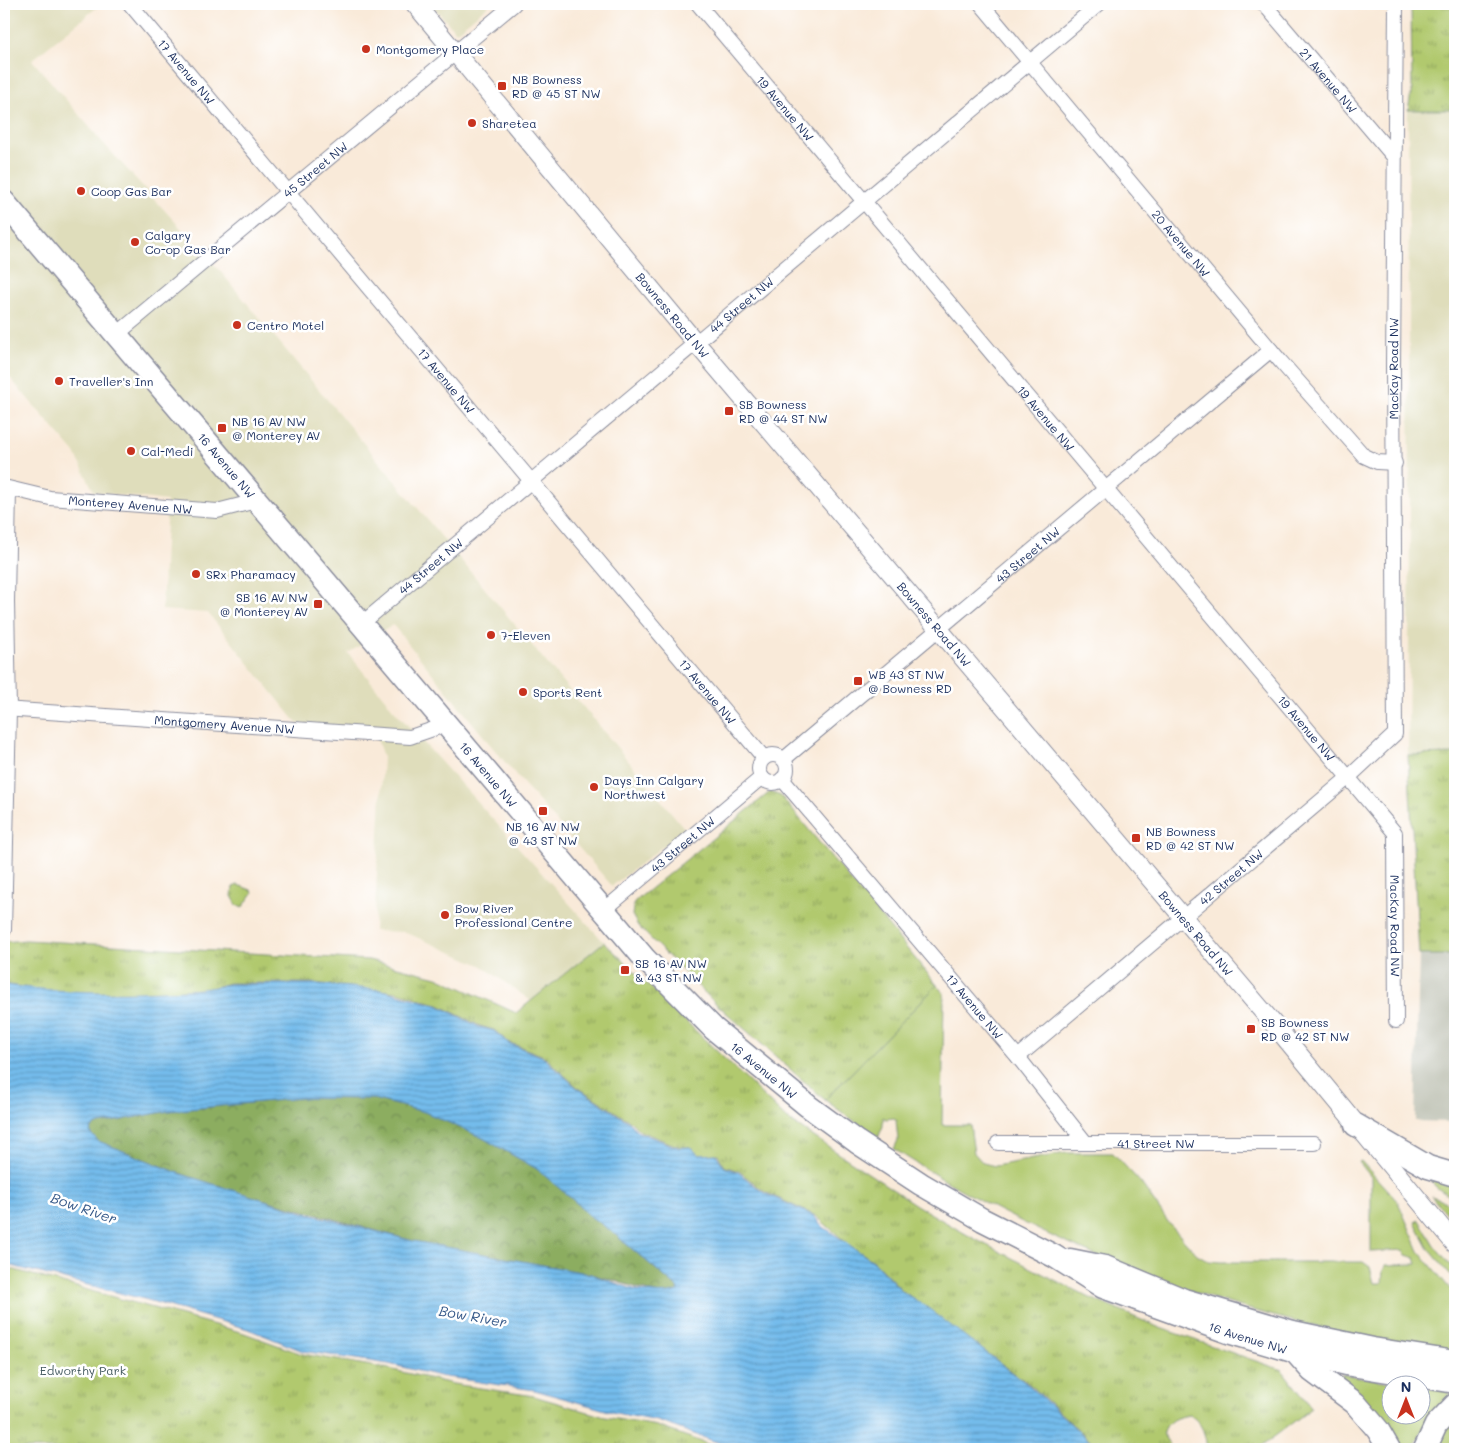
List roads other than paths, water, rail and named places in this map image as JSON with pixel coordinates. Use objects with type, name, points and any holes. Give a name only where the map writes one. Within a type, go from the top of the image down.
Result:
[{"type":"highway","name":"16 Avenue NW","points":[[4,202],[644,959],[714,1029],[808,1106],[857,1142],[921,1184],[983,1220],[1054,1256],[1103,1287],[1228,1332],[1296,1352],[1358,1366],[1455,1382]]},
{"type":"highway","points":[[1356,1125],[1428,1167],[1455,1176]]},
{"type":"highway","name":"16 Avenue NW","points":[[1054,1256],[1105,1267],[1184,1300],[1287,1330],[1372,1349],[1455,1362]]},
{"type":"highway","points":[[1296,1352],[1312,1371],[1355,1402],[1378,1430],[1388,1449]]},
{"type":"highway","points":[[1425,1449],[1436,1425],[1455,1405]]},
{"type":"street","name":"17 Avenue NW","points":[[130,4],[764,758]]},
{"type":"street","name":"Bowness Road NW","points":[[415,4],[696,343],[1282,1034],[1455,1244]]},
{"type":"street","name":"45 Street NW","points":[[116,336],[514,4]]},
{"type":"street","name":"19 Avenue NW","points":[[698,4],[1395,833]]},
{"type":"street","name":"20 Avenue NW","points":[[981,4],[1272,350],[1364,456],[1377,462],[1395,463]]},
{"type":"street","name":"44 Street NW","points":[[360,624],[1099,4]]},
{"type":"street","name":"21 Avenue NW","points":[[1264,4],[1394,157]]},
{"type":"street","name":"MacKay Road NW","points":[[1395,734],[1394,157],[1396,4]]},
{"type":"street","name":"43 Street NW","points":[[784,759],[1272,350]]},
{"type":"street","name":"Monterey Avenue NW","points":[[6,488],[50,498],[217,511],[256,501]]},
{"type":"street","points":[[4,930],[7,602],[6,488]]},
{"type":"street","name":"Montgomery Avenue NW","points":[[6,710],[410,737],[445,725]]},
{"type":"street","name":"42 Street NW","points":[[1018,1057],[1348,777],[1395,734]]},
{"type":"street","points":[[776,755],[784,759],[787,768],[782,779],[769,783],[762,778],[759,770],[764,758],[776,755]]},
{"type":"street","name":"43 Street NW","points":[[603,911],[762,778]]},
{"type":"street","name":"17 Avenue NW","points":[[782,779],[1018,1057],[1086,1143]]},
{"type":"street","name":"MacKay Road NW","points":[[1395,833],[1396,1021]]},
{"type":"street","name":"41 Street NW","points":[[998,1143],[1314,1143]]},
{"type":"water","name":"Bow River","points":[[229,984],[315,984],[382,990],[437,1005],[479,1027],[494,1031],[508,1043],[543,1057],[576,1087],[630,1123],[638,1132],[679,1148],[690,1147],[699,1155],[716,1154],[724,1167],[738,1172],[764,1193],[814,1216],[822,1226],[874,1262],[903,1292],[928,1308],[1031,1387],[1098,1449],[736,1449],[658,1421],[616,1413],[535,1390],[440,1376],[389,1364],[303,1351],[248,1329],[148,1300],[4,1264],[4,985],[64,991],[104,992],[189,990]],"holes":[[[300,1098],[374,1099],[425,1112],[483,1138],[537,1169],[587,1214],[610,1230],[677,1287],[678,1291],[668,1293],[646,1292],[591,1274],[413,1241],[309,1214],[181,1174],[98,1141],[90,1133],[91,1128],[99,1124],[168,1111]]]},
{"type":"place","name":"Montgomery Place","points":[[366,49]]},
{"type":"place","name":"NB Bowness RD @ 45 ST NW","points":[[502,86]]},
{"type":"place","name":"Sharetea","points":[[472,123]]},
{"type":"place","name":"Coop Gas Bar","points":[[81,191]]},
{"type":"place","name":"Calgary Co-op Gas Bar","points":[[135,242]]},
{"type":"place","name":"Centro Motel","points":[[237,325]]},
{"type":"place","name":"Traveller's Inn","points":[[59,381]]},
{"type":"place","name":"SB Bowness RD @ 44 ST NW","points":[[729,411]]},
{"type":"place","name":"NB 16 AV NW @ Monterey AV","points":[[222,428]]},
{"type":"place","name":"Cal-Medi","points":[[131,451]]},
{"type":"place","name":"SRx Pharamacy","points":[[196,574]]},
{"type":"place","name":"SB 16 AV NW @ Monterey AV","points":[[318,604]]},
{"type":"place","name":"7-Eleven","points":[[491,635]]},
{"type":"place","name":"WB 43 ST NW @ Bowness RD","points":[[858,681]]},
{"type":"place","name":"Sports Rent","points":[[523,692]]},
{"type":"place","name":"Days Inn Calgary Northwest","points":[[594,787]]},
{"type":"place","name":"NB 16 AV NW @ 43 ST NW","points":[[543,811]]},
{"type":"place","name":"NB Bowness RD @ 42 ST NW","points":[[1136,838]]},
{"type":"place","name":"Bow River Professional Centre","points":[[445,915]]},
{"type":"place","name":"SB 16 AV NW & 43 ST NW","points":[[625,970]]},
{"type":"place","name":"SB Bowness RD @ 42 ST NW","points":[[1251,1029]]},
{"type":"park label","name":"Edworthy Park","points":[[83,1370]]}]
